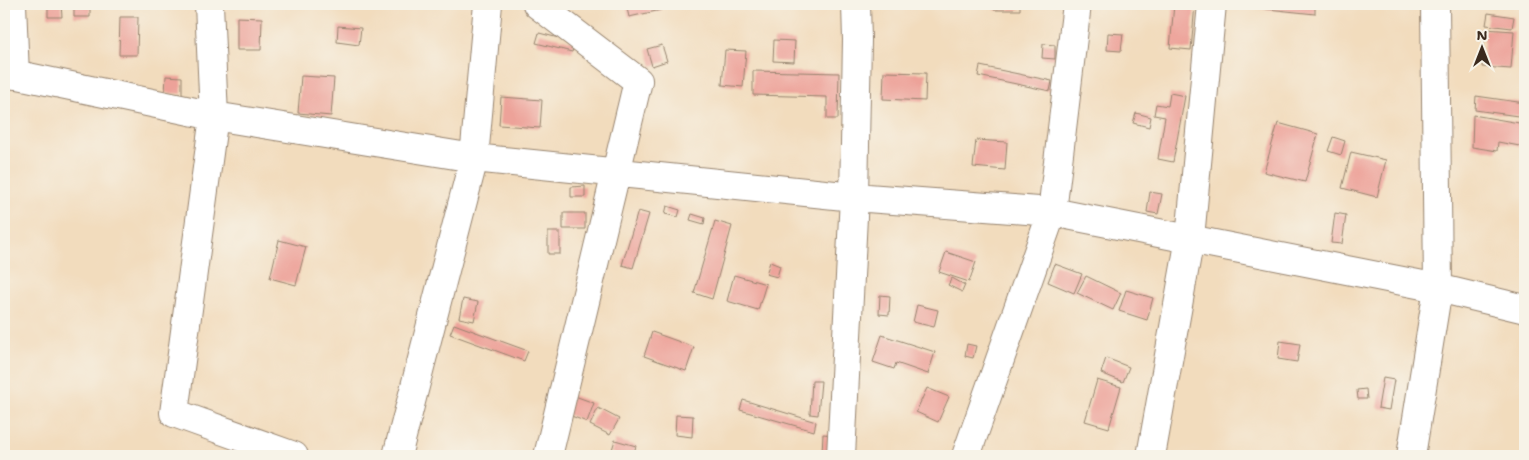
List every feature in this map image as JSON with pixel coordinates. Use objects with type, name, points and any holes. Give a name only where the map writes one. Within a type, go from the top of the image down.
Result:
[{"type":"street","points":[[12,4],[9,74],[214,116],[474,158],[854,197],[1052,212],[1438,288],[1525,309]]},
{"type":"street","points":[[210,4],[214,116],[174,413],[294,456]]},
{"type":"street","points":[[397,456],[474,158],[488,4]]},
{"type":"street","points":[[538,4],[638,81],[548,456]]},
{"type":"street","points":[[841,456],[854,197],[856,4]]},
{"type":"street","points":[[966,456],[1052,212],[1077,4]]},
{"type":"street","points":[[1151,456],[1190,238],[1212,4]]},
{"type":"street","points":[[1411,456],[1438,288],[1435,4]]},
{"type":"building","points":[[48,4],[61,4],[62,17],[48,17]]},
{"type":"building","points":[[74,4],[90,4],[90,17],[74,17]]},
{"type":"building","points":[[626,4],[659,4],[661,10],[629,17]]},
{"type":"building","points":[[994,4],[1020,4],[1020,10],[994,10]]},
{"type":"building","points":[[1174,4],[1195,4],[1191,50],[1170,48]]},
{"type":"building","points":[[1258,4],[1315,4],[1315,14],[1258,8]]},
{"type":"building","points":[[1488,13],[1514,17],[1512,28],[1486,25]]},
{"type":"building","points":[[120,17],[138,17],[137,55],[119,55]]},
{"type":"building","points":[[237,17],[262,18],[261,50],[237,50]]},
{"type":"building","points":[[338,26],[361,28],[359,45],[337,42]]},
{"type":"building","points":[[1485,29],[1514,31],[1511,69],[1482,67]]},
{"type":"building","points":[[539,33],[575,42],[572,52],[536,43]]},
{"type":"building","points":[[1108,33],[1123,34],[1121,51],[1107,50]]},
{"type":"building","points":[[774,40],[795,41],[794,62],[773,61]]},
{"type":"building","points":[[1043,44],[1055,45],[1055,59],[1042,58]]},
{"type":"building","points":[[662,45],[667,61],[652,66],[647,49]]},
{"type":"building","points":[[725,50],[746,51],[743,87],[722,85]]},
{"type":"building","points":[[980,66],[1052,81],[1050,91],[978,76]]},
{"type":"building","points":[[753,71],[839,73],[838,119],[827,119],[827,97],[753,95]]},
{"type":"building","points":[[884,72],[926,73],[925,101],[883,99]]},
{"type":"building","points":[[166,76],[182,77],[182,94],[165,93]]},
{"type":"building","points":[[301,76],[334,78],[331,116],[298,113]]},
{"type":"building","points":[[1170,93],[1185,96],[1173,162],[1158,159],[1165,117],[1154,115],[1156,104],[1168,106]]},
{"type":"building","points":[[1476,96],[1525,103],[1525,117],[1475,110]]},
{"type":"building","points":[[501,97],[542,100],[540,128],[499,125]]},
{"type":"building","points":[[1136,113],[1151,117],[1149,127],[1133,123]]},
{"type":"building","points":[[1473,115],[1525,124],[1525,147],[1498,142],[1497,151],[1472,147]]},
{"type":"building","points":[[1278,123],[1318,134],[1305,182],[1264,172]]},
{"type":"building","points":[[1333,137],[1345,141],[1341,155],[1328,151]]},
{"type":"building","points":[[976,140],[1007,142],[1005,170],[973,167]]},
{"type":"building","points":[[1351,152],[1386,160],[1377,197],[1342,188]]},
{"type":"building","points":[[585,186],[585,197],[571,197],[571,187]]},
{"type":"building","points":[[1150,192],[1162,194],[1158,214],[1147,212]]},
{"type":"building","points":[[667,206],[680,210],[678,217],[665,214]]},
{"type":"building","points":[[638,211],[649,214],[633,268],[622,265]]},
{"type":"building","points":[[563,213],[585,213],[585,229],[563,229]]},
{"type":"building","points":[[1335,213],[1346,215],[1342,244],[1331,243]]},
{"type":"building","points":[[692,214],[705,218],[704,224],[690,220]]},
{"type":"building","points":[[715,221],[732,226],[712,299],[694,293]]},
{"type":"building","points":[[548,232],[560,232],[560,254],[548,254]]},
{"type":"building","points":[[279,240],[306,247],[296,285],[270,278]]},
{"type":"building","points":[[946,252],[976,262],[969,282],[939,272]]},
{"type":"building","points":[[770,262],[780,266],[777,277],[766,274]]},
{"type":"building","points":[[1055,264],[1082,274],[1074,293],[1048,282]]},
{"type":"building","points":[[734,275],[766,284],[758,310],[727,301]]},
{"type":"building","points":[[1086,276],[1121,293],[1113,310],[1077,293]]},
{"type":"building","points":[[952,278],[965,285],[962,292],[948,285]]},
{"type":"building","points":[[1126,290],[1153,298],[1147,320],[1119,311]]},
{"type":"building","points":[[880,295],[890,296],[889,315],[879,314]]},
{"type":"building","points":[[463,299],[478,302],[474,321],[459,318]]},
{"type":"building","points":[[917,305],[938,310],[934,327],[913,322]]},
{"type":"building","points":[[454,324],[528,351],[524,361],[450,334]]},
{"type":"building","points":[[652,332],[694,347],[686,371],[644,356]]},
{"type":"building","points":[[882,335],[935,352],[928,374],[896,363],[894,369],[873,362]]},
{"type":"building","points":[[1280,341],[1300,344],[1297,362],[1278,359]]},
{"type":"building","points":[[967,344],[976,346],[973,358],[965,356]]},
{"type":"building","points":[[1106,358],[1129,367],[1123,382],[1101,373]]},
{"type":"building","points":[[1383,378],[1394,380],[1389,410],[1378,408]]},
{"type":"building","points":[[1097,380],[1121,387],[1109,428],[1085,421]]},
{"type":"building","points":[[812,381],[821,381],[818,415],[810,414]]},
{"type":"building","points":[[927,388],[949,397],[938,422],[916,412]]},
{"type":"building","points":[[1366,389],[1367,399],[1358,399],[1357,390]]},
{"type":"building","points":[[572,395],[594,403],[587,422],[566,414]]},
{"type":"building","points":[[743,400],[816,422],[814,431],[740,410]]},
{"type":"building","points":[[598,408],[619,419],[610,435],[590,425]]},
{"type":"building","points":[[676,415],[693,416],[692,437],[675,435]]},
{"type":"building","points":[[823,434],[834,435],[833,454],[822,453]]},
{"type":"building","points":[[615,440],[636,446],[633,456],[621,456],[611,453]]}]
